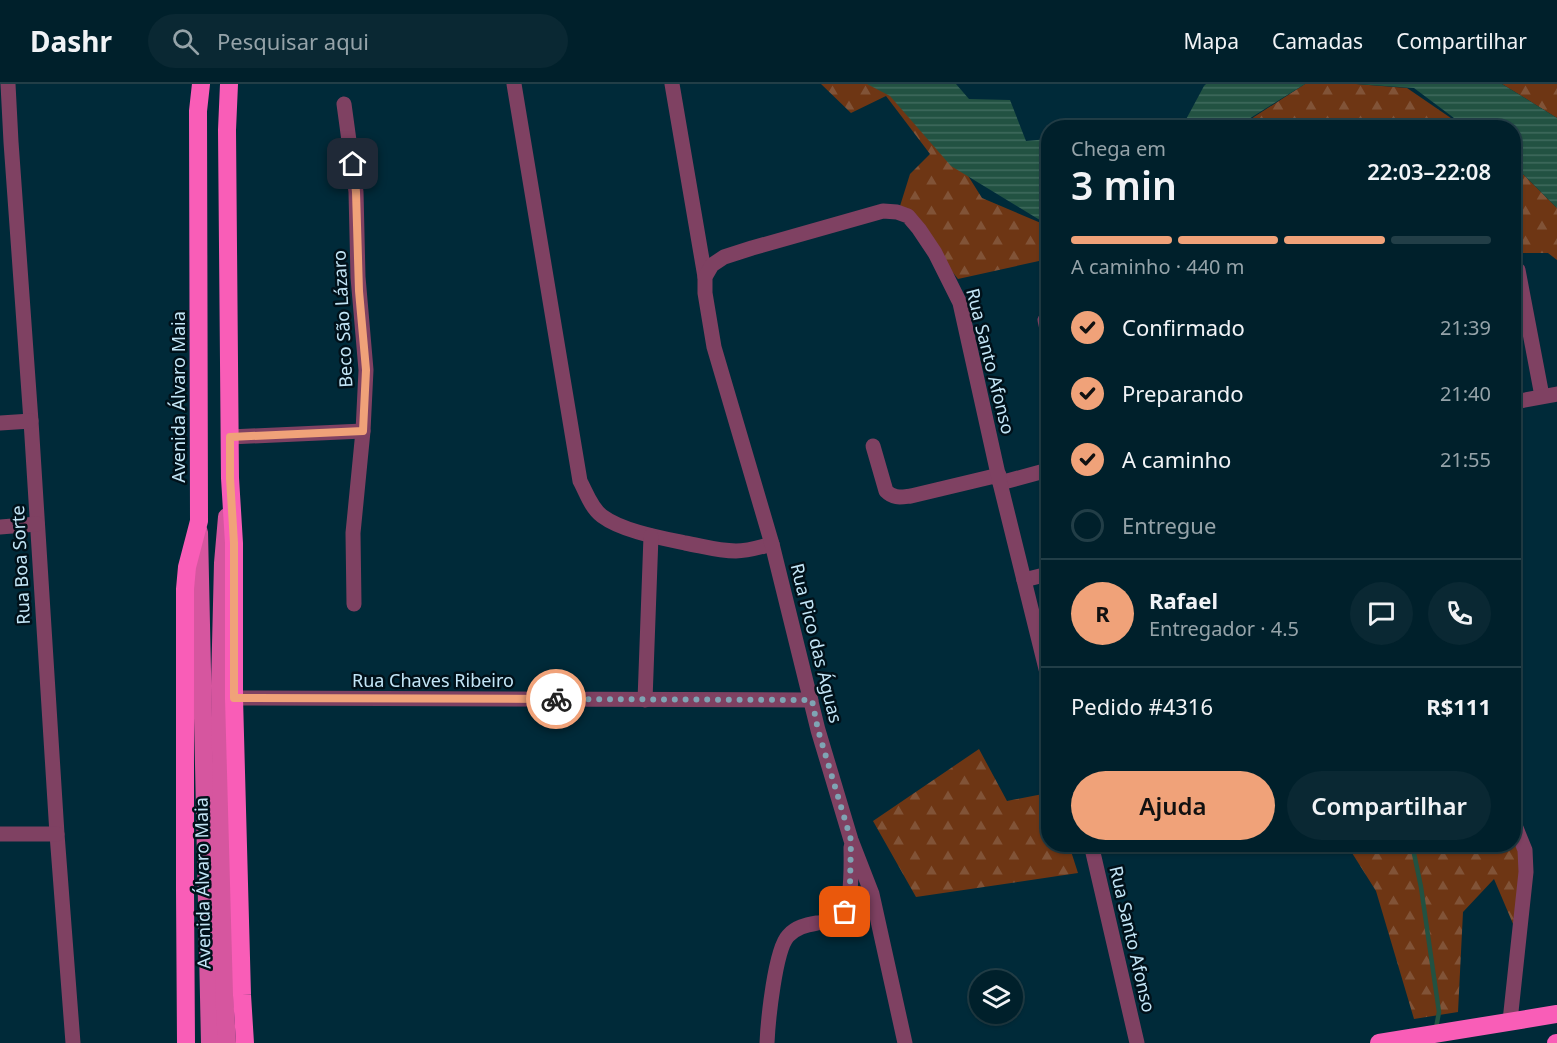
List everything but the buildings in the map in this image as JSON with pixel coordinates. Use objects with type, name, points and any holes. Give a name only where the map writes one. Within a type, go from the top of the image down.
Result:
[{"type":"highway","name":"Avenida Álvaro Maia","points":[[199,521],[198,111],[201,84]]},
{"type":"highway","points":[[229,84],[227,130],[230,478],[234,543],[234,698],[245,1043]]},
{"type":"highway","points":[[186,1043],[185,589],[187,567],[199,521]]},
{"type":"highway","points":[[1379,1043],[1557,1014]]},
{"type":"main road","name":"Avenida Álvaro Maia","points":[[227,1043],[220,686],[223,563],[230,478]]},
{"type":"main road","name":"Avenida Álvaro Maia","points":[[199,521],[210,1043]]},
{"type":"street","name":"Rua Boa Sorte","points":[[8,84],[5,142],[31,421],[57,834],[73,1043]]},
{"type":"street","name":"Avenida Álvaro Maia","points":[[191,84],[198,111]]},
{"type":"street","points":[[514,84],[580,481],[591,503],[600,515],[618,524],[651,536],[702,548],[733,551],[772,544]]},
{"type":"street","name":"Rua Pico das Águas","points":[[672,84],[705,277],[705,293],[714,347],[772,544],[818,730],[851,840],[872,894],[905,1043]]},
{"type":"street","name":"Beco São Lázaro","points":[[344,104],[356,192],[358,277],[366,370],[363,431],[353,533],[354,604]]},
{"type":"street","name":"Rua Santo Afonso","points":[[705,277],[712,265],[724,257],[752,248],[883,211],[908,216],[935,253],[960,303],[1041,650]]},
{"type":"street","points":[[1521,282],[1549,395],[1521,401]]},
{"type":"street","points":[[0,423],[31,421]]},
{"type":"street","points":[[230,437],[363,431]]},
{"type":"street","points":[[873,446],[886,492],[898,498],[1041,471]]},
{"type":"street","points":[[0,527],[37,524]]},
{"type":"street","points":[[645,700],[651,536]]},
{"type":"street","points":[[1023,580],[1041,576]]},
{"type":"street","name":"Rua Chaves Ribeiro","points":[[234,698],[812,700]]},
{"type":"street","points":[[0,834],[57,834]]},
{"type":"street","points":[[766,1043],[777,965],[783,942],[797,928],[835,920],[845,912],[850,885],[851,840]]},
{"type":"street","points":[[1510,1021],[1526,872],[1525,850],[1521,840]]},
{"type":"street","name":"Rua Santo Afonso","points":[[1092,852],[1137,1043]]},
{"type":"green space","points":[[821,84],[907,84],[913,88],[982,198],[1041,223],[1041,261],[958,279],[900,206],[910,174],[930,154],[886,96],[851,113]]},
{"type":"green space","points":[[1305,84],[1356,84],[1407,88],[1454,120],[1249,120]]},
{"type":"green space","points":[[1502,84],[1557,84],[1557,118]]},
{"type":"green space","points":[[1521,172],[1557,208],[1557,260],[1548,253],[1521,253]]},
{"type":"green space","points":[[979,749],[1007,801],[1041,794],[1041,852],[1071,852],[1078,873],[916,897],[873,821]]},
{"type":"green space","points":[[1521,842],[1525,850],[1519,938],[1494,879],[1463,912],[1458,1012],[1414,1019],[1376,891],[1351,852],[1521,852]]},
{"type":"shaded area","points":[[867,84],[956,84],[969,99],[1010,100],[1026,141],[1041,140],[1041,221],[951,166],[890,96]]},
{"type":"shaded area","points":[[1206,84],[1305,84],[1247,120],[1186,120]]},
{"type":"shaded area","points":[[1356,84],[1502,84],[1557,118],[1557,208],[1521,172],[1521,120],[1457,120],[1414,88]]},
{"type":"waterway","points":[[1414,852],[1439,1012],[1436,1028]]},
{"type":"way so far","points":[[556,699],[812,700],[818,730],[851,840],[850,885],[845,912]]},
{"type":"route","points":[[353,164],[359,291],[366,370],[363,431],[230,437],[235,608],[234,698],[556,699]]}]
